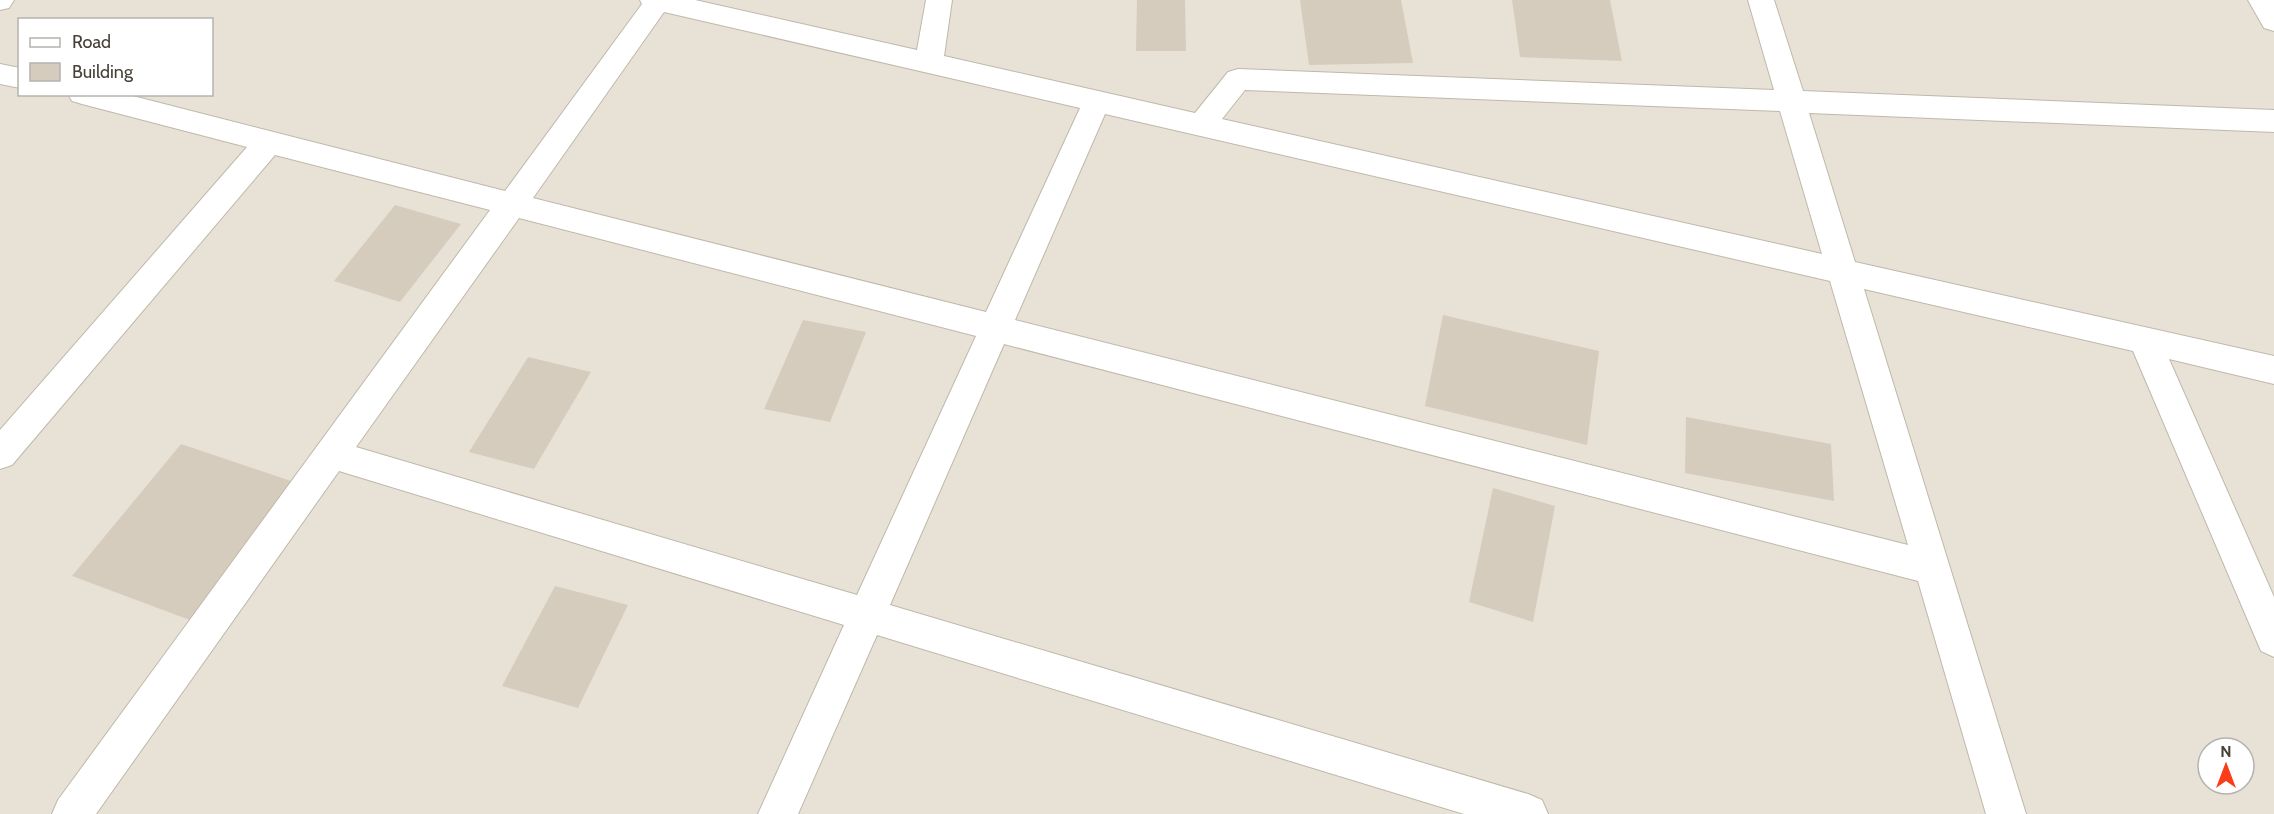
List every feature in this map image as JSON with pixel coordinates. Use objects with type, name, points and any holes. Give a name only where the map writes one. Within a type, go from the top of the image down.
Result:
[{"type":"street","points":[[929,63],[939,0]]},
{"type":"street","points":[[1761,0],[1845,272],[2006,814]]},
{"type":"street","points":[[2261,0],[2274,21]]},
{"type":"street","points":[[72,814],[512,204],[655,1],[2274,369]]},
{"type":"street","points":[[0,74],[18,78]]},
{"type":"street","points":[[1201,125],[1238,79],[2274,121]]},
{"type":"street","points":[[90,96],[1932,568]]},
{"type":"street","points":[[778,814],[1097,101]]},
{"type":"street","points":[[0,454],[269,142]]},
{"type":"street","points":[[2144,340],[2274,639]]},
{"type":"street","points":[[331,454],[1528,814]]},
{"type":"shaded area","points":[[0,0],[2274,0],[2274,814],[0,814]]},
{"type":"building","points":[[1137,0],[1185,0],[1186,51],[1136,51]]},
{"type":"building","points":[[1300,0],[1401,0],[1413,63],[1309,65]]},
{"type":"building","points":[[1512,0],[1610,0],[1622,61],[1520,57]]},
{"type":"building","points":[[395,205],[461,224],[400,302],[334,281]]},
{"type":"building","points":[[1443,315],[1599,351],[1587,445],[1425,406]]},
{"type":"building","points":[[803,320],[866,332],[830,422],[764,409]]},
{"type":"building","points":[[528,357],[591,372],[534,469],[469,452]]},
{"type":"building","points":[[1686,417],[1831,444],[1834,501],[1685,473]]},
{"type":"building","points":[[181,444],[300,484],[195,622],[72,576]]},
{"type":"building","points":[[1493,488],[1555,506],[1533,622],[1469,602]]},
{"type":"building","points":[[555,586],[628,605],[578,708],[502,686]]}]
